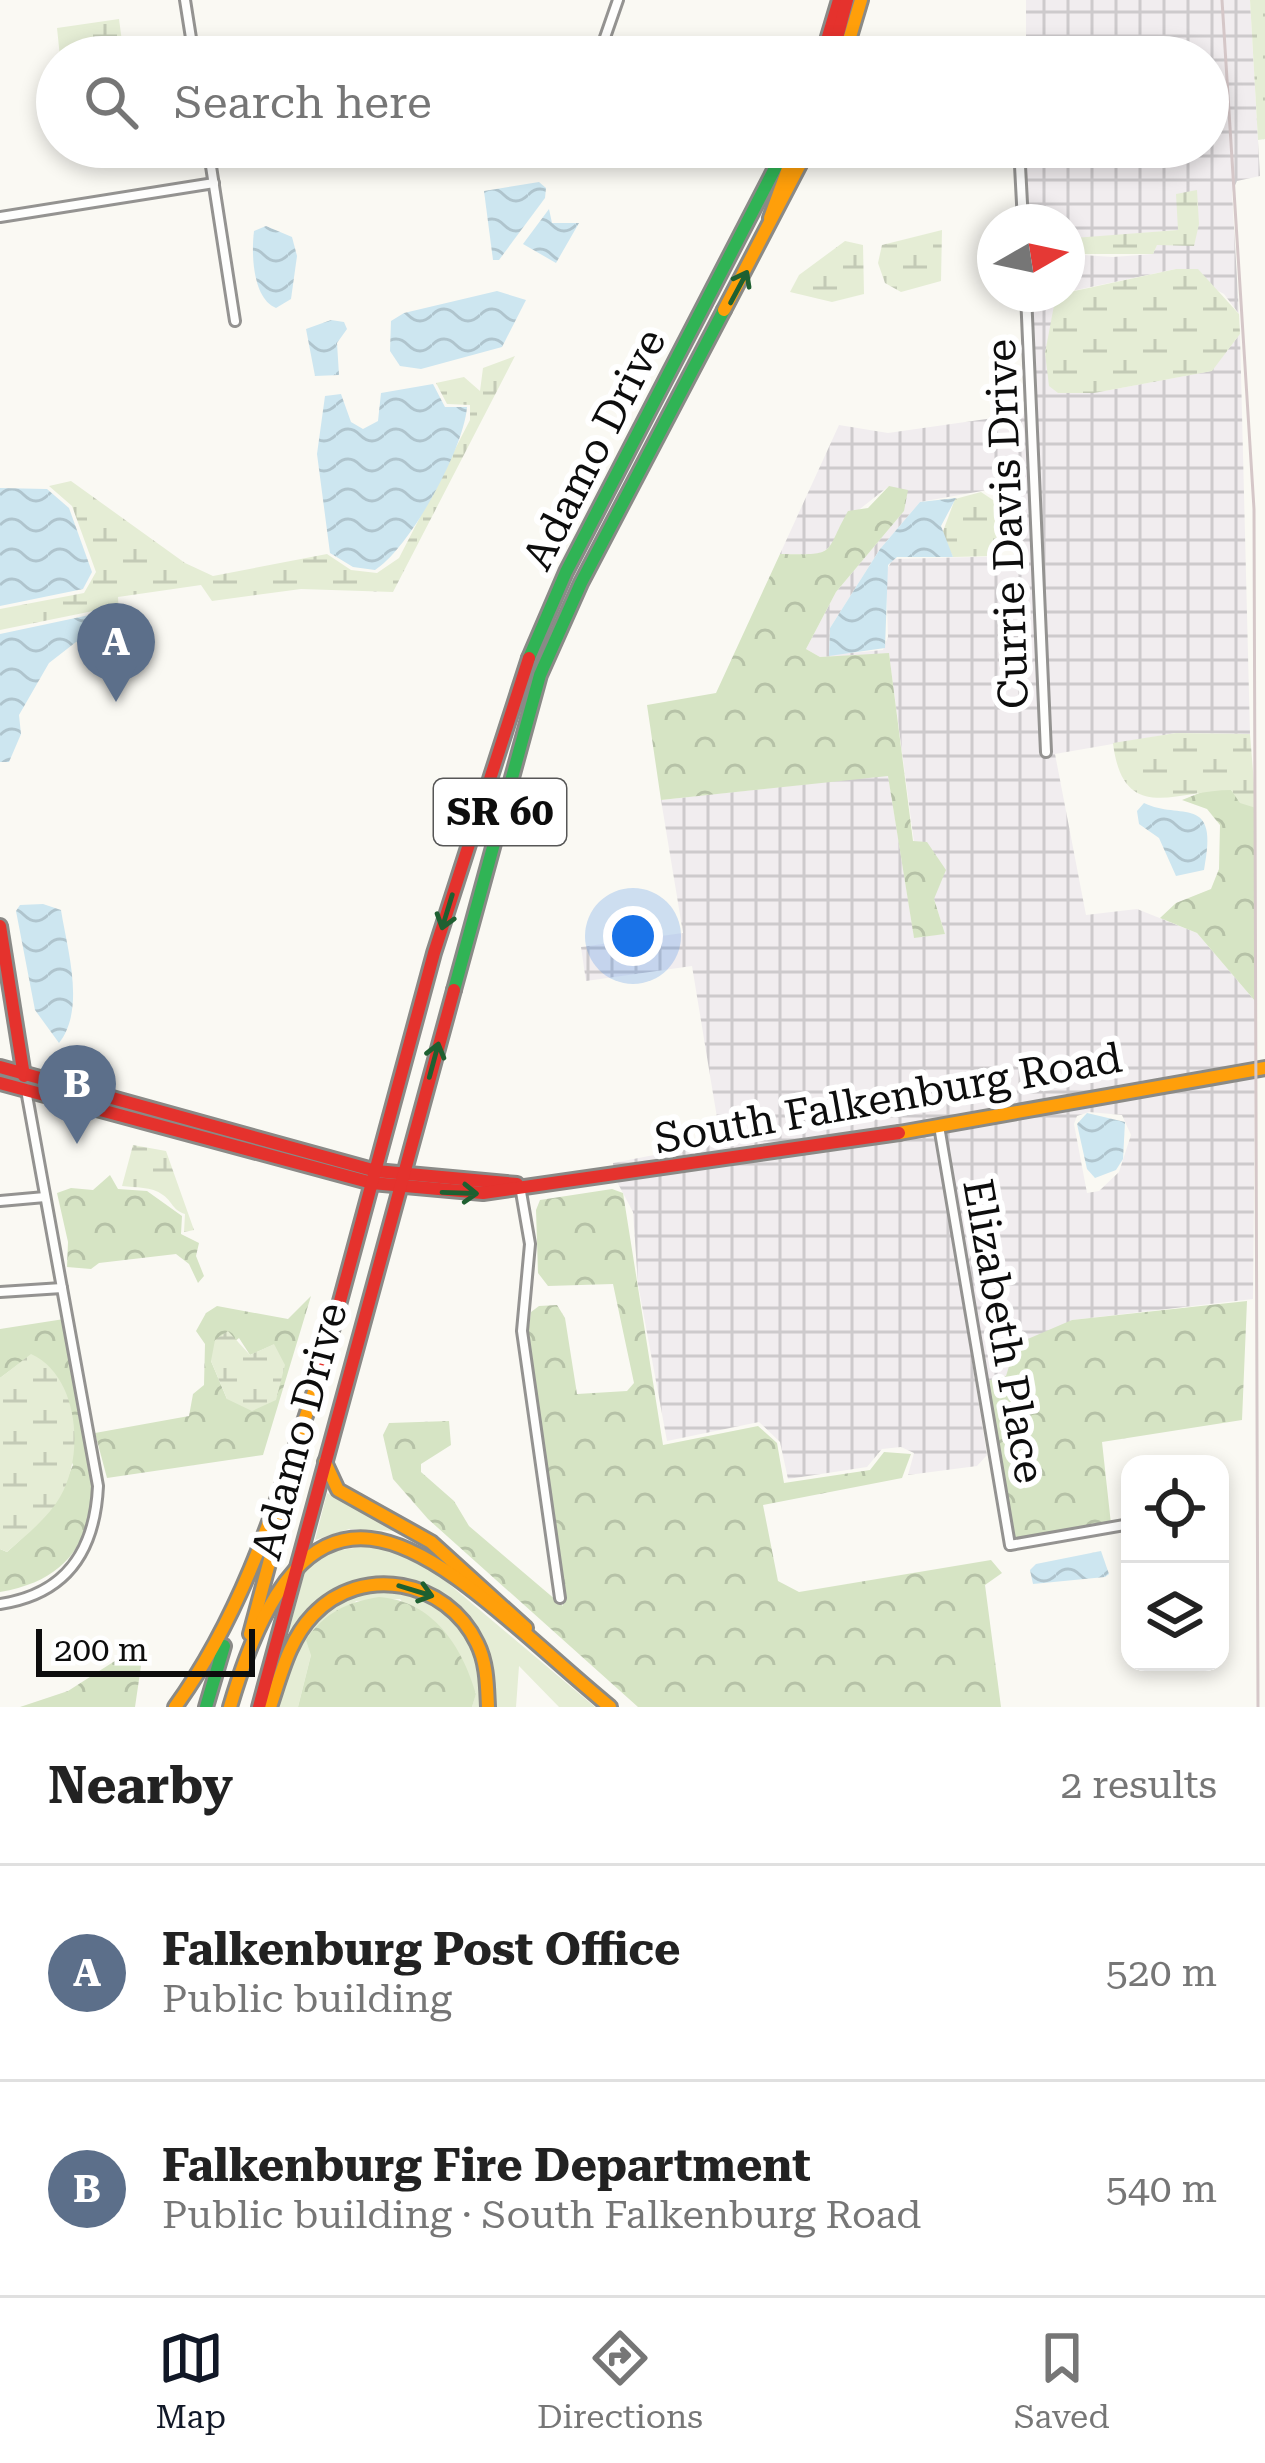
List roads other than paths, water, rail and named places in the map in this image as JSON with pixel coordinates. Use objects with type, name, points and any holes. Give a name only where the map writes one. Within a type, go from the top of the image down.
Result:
[{"type":"main road","points":[[830,36],[843,0]]},
{"type":"main road","points":[[836,36],[843,0]]},
{"type":"main road","points":[[850,36],[861,0]]},
{"type":"main road","name":"Adamo Drive","points":[[250,1635],[482,790],[550,604],[775,168]]},
{"type":"main road","points":[[771,225],[777,188],[786,168]]},
{"type":"main road","name":"Adamo Drive","points":[[704,353],[799,168]]},
{"type":"main road","points":[[704,353],[700,334],[712,293]]},
{"type":"main road","points":[[679,401],[674,385],[684,360],[681,351]]},
{"type":"main road","name":"SR 60","points":[[403,1173],[524,721],[567,612],[704,353]]},
{"type":"main road","points":[[567,612],[563,597],[610,502],[610,488]]},
{"type":"main road","points":[[524,721],[520,700],[551,620],[550,604]]},
{"type":"main road","points":[[0,926],[26,1090]]},
{"type":"main road","name":"South Falkenburg Road","points":[[0,1067],[374,1177],[399,1190],[483,1193],[520,1184],[664,1170],[1265,1068]]},
{"type":"main road","name":"South Falkenburg Road","points":[[0,1083],[93,1109],[188,1126]]},
{"type":"main road","points":[[93,1109],[96,1094]]},
{"type":"main road","name":"Adamo Drive","points":[[259,1707],[403,1173]]},
{"type":"main road","name":"South Falkenburg Road","points":[[374,1177],[403,1173],[483,1176],[520,1184]]},
{"type":"main road","points":[[175,1707],[214,1652],[321,1371]]},
{"type":"main road","points":[[326,1462],[338,1490],[447,1554],[589,1691]]},
{"type":"main road","points":[[250,1635],[276,1586],[298,1561],[331,1543],[354,1538],[413,1547],[610,1707]]},
{"type":"main road","points":[[270,1707],[291,1646],[310,1618],[342,1594],[380,1584],[426,1592],[465,1619],[487,1660],[488,1707]]},
{"type":"main road","points":[[206,1707],[238,1595]]},
{"type":"main road","name":"SR 60","points":[[230,1707],[250,1635]]},
{"type":"street","points":[[185,0],[191,36]]},
{"type":"street","points":[[605,36],[618,0]]},
{"type":"street","points":[[212,168],[236,321]]},
{"type":"street","points":[[1020,168],[1022,204]]},
{"type":"street","points":[[0,218],[214,183]]},
{"type":"street","name":"Currie Davis Drive","points":[[1028,312],[1046,752]]},
{"type":"street","points":[[0,1604],[44,1592],[65,1577],[85,1555],[97,1521],[98,1480],[26,1090]]},
{"type":"street","name":"Elizabeth Place","points":[[939,1126],[1010,1545],[1121,1526]]},
{"type":"street","points":[[520,1184],[530,1244],[522,1331],[560,1598]]},
{"type":"street","points":[[0,1201],[45,1197]]},
{"type":"street","points":[[0,1292],[62,1288]]},
{"type":"water","points":[[539,182],[546,188],[545,198],[499,260],[493,260],[484,191]]},
{"type":"water","points":[[549,209],[552,223],[579,223],[556,263],[523,244]]},
{"type":"water","points":[[266,226],[292,237],[297,256],[291,299],[276,308],[262,296],[254,264],[254,231]]},
{"type":"water","points":[[497,291],[526,300],[502,347],[421,369],[400,366],[390,351],[391,321],[404,313]]},
{"type":"water","points":[[331,320],[344,322],[347,329],[337,343],[339,375],[315,376],[306,329]]},
{"type":"water","points":[[433,384],[445,407],[467,407],[446,471],[389,559],[375,570],[353,567],[330,553],[317,454],[325,396],[341,394],[351,422],[363,429],[378,421],[381,393]]},
{"type":"water","points":[[0,488],[47,489],[69,508],[92,572],[83,589],[0,606]]},
{"type":"water","points":[[956,498],[941,526],[953,557],[897,557],[888,565],[885,648],[829,656],[830,628],[880,549],[920,502]]},
{"type":"water","points":[[113,613],[111,634],[76,642],[49,663],[19,715],[21,734],[9,762],[0,762],[0,634]]},
{"type":"water","points":[[1144,803],[1202,819],[1207,845],[1204,870],[1176,876],[1159,838],[1139,824],[1137,811]]},
{"type":"water","points":[[43,904],[61,910],[72,978],[72,1013],[59,1043],[35,1010],[16,911],[20,905]]},
{"type":"water","points":[[1087,1113],[1125,1122],[1123,1159],[1116,1170],[1095,1178],[1087,1169],[1077,1124]]},
{"type":"water","points":[[1101,1551],[1109,1574],[1105,1577],[1033,1584],[1030,1570],[1036,1564]]},
{"type":"railway","points":[[1222,0],[1224,36]]},
{"type":"railway","points":[[1229,111],[1254,509],[1258,1707]]},
{"type":"place","name":"Falkenburg Post Office","points":[[116,702]]},
{"type":"place","name":"Falkenburg Fire Department","points":[[77,1144]]}]
